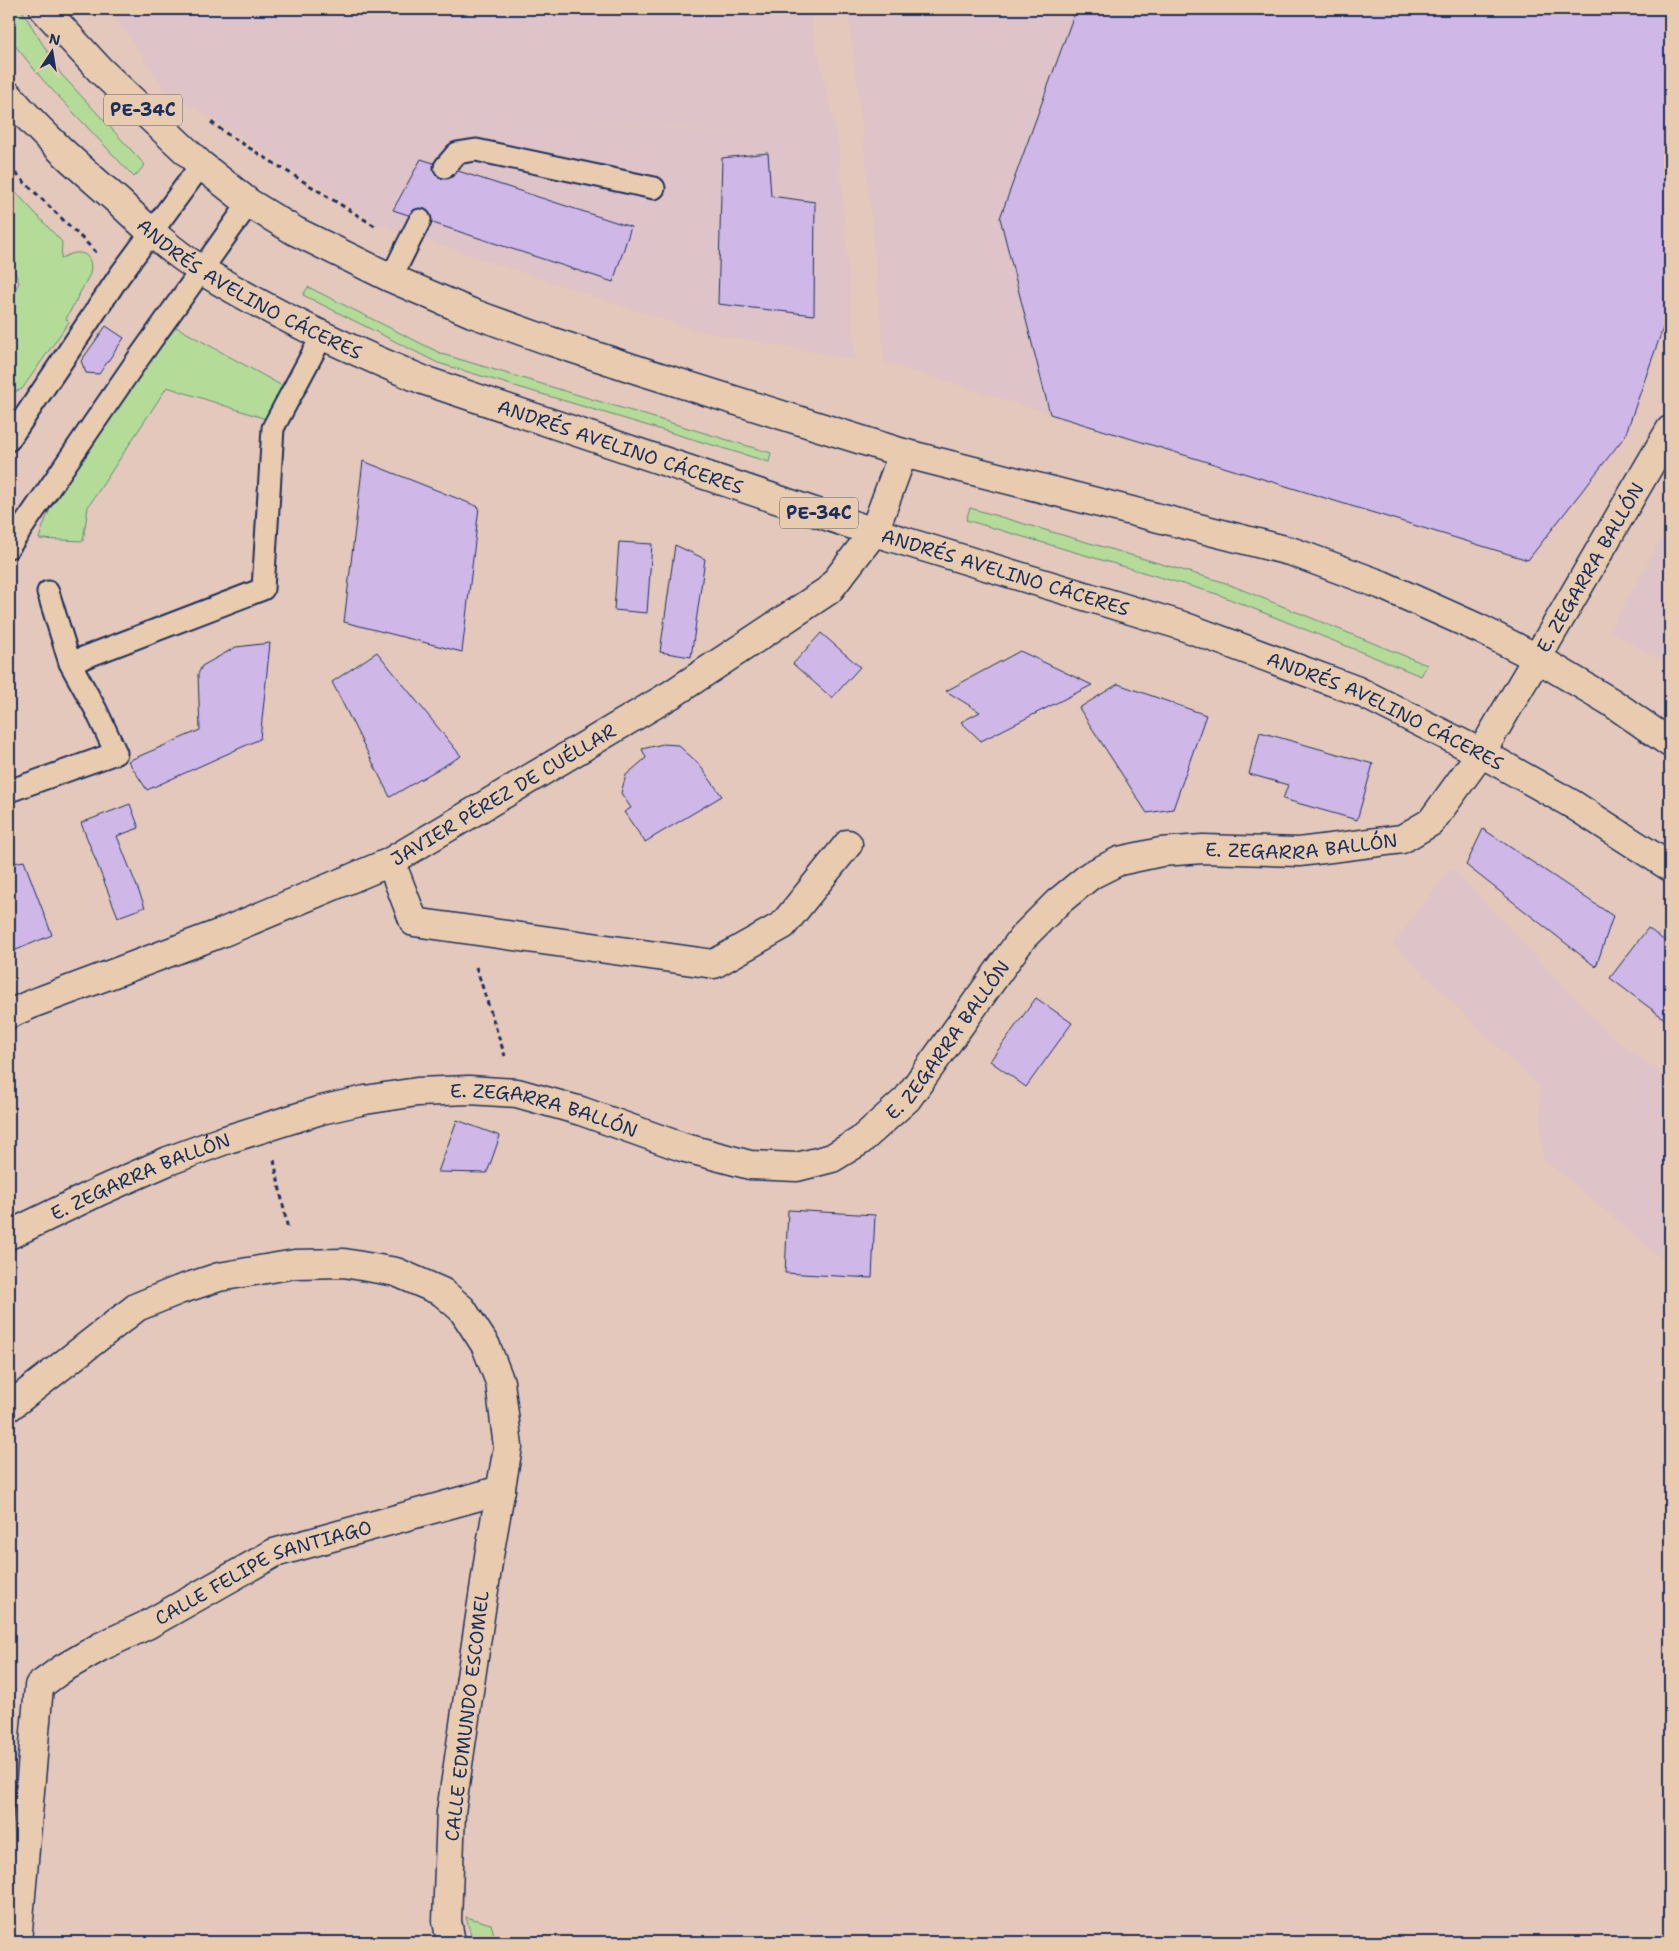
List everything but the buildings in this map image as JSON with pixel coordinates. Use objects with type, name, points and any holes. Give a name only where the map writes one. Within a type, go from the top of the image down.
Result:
[{"type":"main road","name":"PE-34C","points":[[44,9],[100,70],[201,165],[249,203],[295,231],[391,278],[472,313],[550,341],[903,453],[1293,552],[1382,585],[1480,629],[1537,658],[1611,702],[1670,743]]},
{"type":"main road","name":"ANDRÉS AVELINO CÁCERES","points":[[9,96],[71,160],[153,233],[201,270],[322,336],[423,380],[874,532],[1180,625],[1358,691],[1482,752],[1572,804],[1670,867]]},
{"type":"main road","name":"E. ZEGARRA BALLÓN","points":[[9,1235],[168,1161],[225,1140],[321,1110],[365,1100],[416,1092],[469,1090],[517,1093],[581,1110],[682,1147],[750,1165],[797,1168],[832,1158],[860,1141],[907,1099],[1023,937],[1058,902],[1091,875],[1119,861],[1161,852],[1203,849],[1299,852],[1402,839],[1430,822],[1482,752],[1670,430]]},
{"type":"main road","name":"JAVIER PÉREZ DE CUÉLLAR","points":[[9,1014],[34,1002],[221,933],[388,863],[672,694],[829,590],[874,532],[903,453]]},
{"type":"main road","points":[[388,863],[394,870],[414,922],[714,964],[783,925],[848,844]]},
{"type":"main road","name":"CALLE EDMUNDO ESCOMEL","points":[[9,1407],[137,1308],[179,1290],[219,1277],[295,1264],[344,1262],[396,1272],[442,1292],[462,1309],[486,1346],[500,1382],[508,1447],[489,1556],[451,1812],[447,1921],[450,1942]]},
{"type":"main road","name":"CALLE FELIPE SANTIAGO","points":[[17,1942],[39,1686],[62,1669],[100,1647],[147,1624],[274,1553],[501,1490]]},
{"type":"lane","points":[[445,167],[457,153],[476,150],[654,188]]},
{"type":"lane","points":[[9,440],[120,275],[153,233],[201,165]]},
{"type":"lane","points":[[9,547],[249,203]]},
{"type":"lane","points":[[391,278],[420,220]]},
{"type":"lane","points":[[70,663],[263,589],[273,428],[322,336]]},
{"type":"lane","points":[[9,791],[116,753],[96,710],[70,663],[48,592]]},
{"type":"path","points":[[98,9],[106,23]]},
{"type":"path","points":[[204,117],[227,134],[375,226]]},
{"type":"path","points":[[9,167],[98,254]]},
{"type":"path","points":[[463,929],[517,1093]]},
{"type":"path","points":[[268,1128],[295,1264]]},
{"type":"shaded area","points":[[110,9],[808,9],[838,144],[855,360],[691,329],[378,224],[165,89]],"holes":[[[560,116],[767,137],[685,130]]]},
{"type":"shaded area","points":[[848,9],[1076,9],[1000,218],[1050,414],[885,362],[862,122]]},
{"type":"shaded area","points":[[1670,522],[1670,665],[1610,631]]},
{"type":"shaded area","points":[[1452,868],[1609,1035],[1670,1080],[1670,1265],[1543,1158],[1539,1087],[1393,944]]},
{"type":"green space","points":[[9,9],[21,9],[61,74],[145,165],[134,177],[43,80],[9,38]]},
{"type":"green space","points":[[9,185],[62,242],[61,259],[73,253],[83,254],[90,260],[91,266],[90,274],[66,319],[69,322],[22,389],[9,394],[9,299],[19,283],[9,257]]},
{"type":"green space","points":[[308,287],[442,354],[771,453],[769,462],[438,363],[303,295]]},
{"type":"green space","points":[[176,327],[286,388],[266,419],[167,387],[88,507],[83,541],[39,539],[50,509],[64,483]]},
{"type":"green space","points":[[970,508],[1223,582],[1427,665],[1421,676],[1217,594],[966,520]]},
{"type":"green space","points":[[466,1917],[491,1924],[496,1942],[473,1942]]}]
